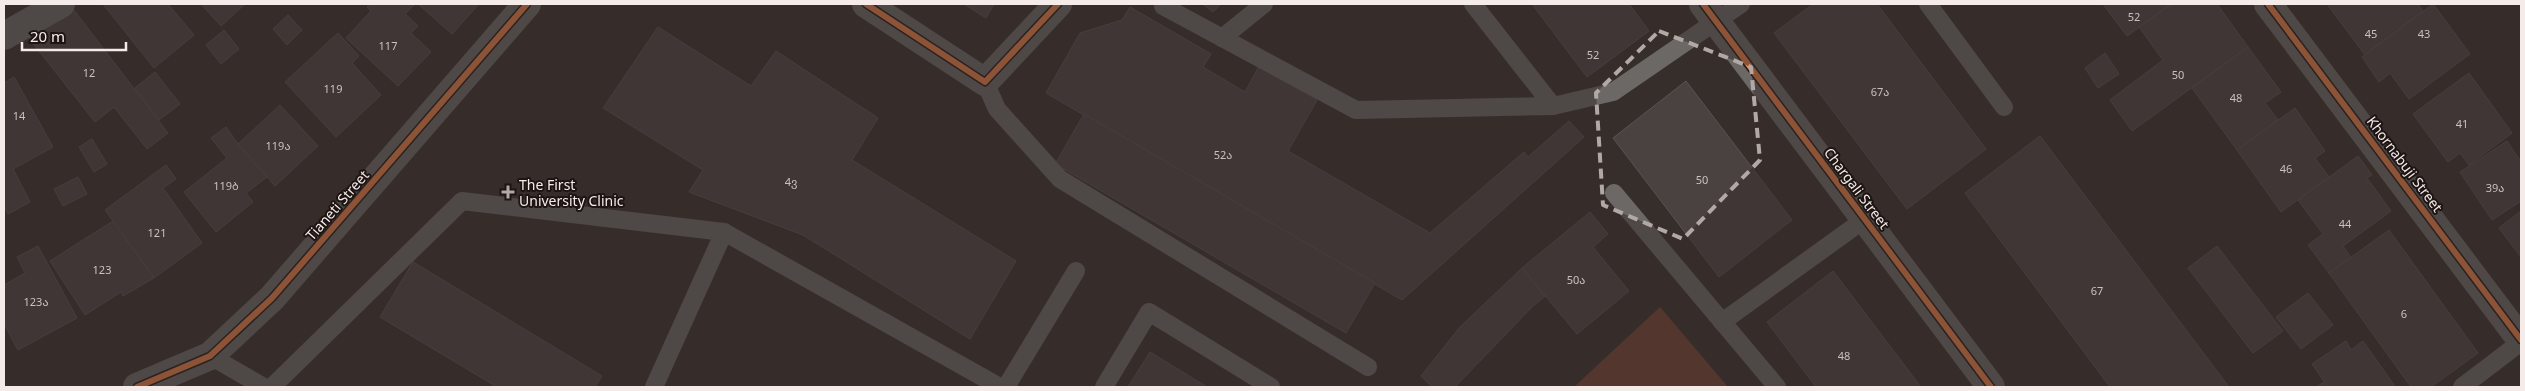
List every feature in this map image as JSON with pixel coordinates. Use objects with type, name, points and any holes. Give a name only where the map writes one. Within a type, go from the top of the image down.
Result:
[{"type":"street","points":[[4,36],[61,4]]},
{"type":"street","name":"Tianeti Street","points":[[136,387],[210,356],[272,298],[527,4]]},
{"type":"street","points":[[866,4],[985,82],[1058,4]]},
{"type":"street","name":"Khornabuji Street","points":[[2268,4],[2521,341]]},
{"type":"street","name":"Chargali Street","points":[[1709,12],[1991,387]]},
{"type":"lane","points":[[1222,38],[1264,4]]},
{"type":"lane","points":[[1472,4],[1554,106]]},
{"type":"lane","points":[[1163,6],[1356,110],[1554,106],[1613,92],[1709,12],[1741,4]]},
{"type":"lane","points":[[1928,4],[2004,107]]},
{"type":"lane","points":[[985,82],[997,109],[1060,179],[1368,367]]},
{"type":"lane","points":[[1614,192],[1777,387]]},
{"type":"lane","points":[[272,387],[462,201],[724,232],[1000,387]]},
{"type":"lane","points":[[1722,322],[1865,220]]},
{"type":"lane","points":[[654,387],[724,232]]},
{"type":"lane","points":[[1006,387],[1076,271]]},
{"type":"lane","points":[[1104,387],[1150,312],[1271,387]]},
{"type":"lane","points":[[2462,387],[2521,341]]},
{"type":"lane","points":[[210,356],[264,387]]},
{"type":"highlighted area","points":[[1659,31],[1751,67],[1760,160],[1683,239],[1603,205],[1596,93]]},
{"type":"shaded area","points":[[1660,307],[1728,387],[1574,387]]},
{"type":"building","points":[[103,4],[168,4],[194,35],[154,68]]},
{"type":"building","points":[[201,4],[245,4],[221,26]]},
{"type":"building","points":[[370,4],[415,4],[405,14],[418,26],[411,33],[431,52],[398,86],[346,38],[371,11],[367,7]]},
{"type":"building","points":[[418,4],[479,4],[452,34]]},
{"type":"building","points":[[964,4],[994,4],[986,18]]},
{"type":"building","points":[[1203,4],[1221,4],[1213,12]]},
{"type":"building","points":[[1532,4],[1629,4],[1649,31],[1587,77]]},
{"type":"building","points":[[1813,4],[1877,4],[1986,149],[1907,209],[1774,33]]},
{"type":"building","points":[[2103,4],[2172,4],[2127,36]]},
{"type":"building","points":[[2172,4],[2217,4],[2248,47],[2132,131],[2110,100],[2163,60],[2139,27]]},
{"type":"building","points":[[2327,4],[2418,4],[2423,11],[2365,55]]},
{"type":"building","points":[[2433,4],[2470,54],[2409,99],[2390,73],[2379,82],[2362,57]]},
{"type":"building","points":[[70,5],[168,133],[147,149],[114,107],[95,122],[28,37]]},
{"type":"building","points":[[1130,7],[1211,54],[1203,67],[1245,92],[1259,66],[1317,100],[1288,151],[1430,233],[1524,152],[1528,157],[1569,121],[1584,137],[1402,300],[1046,93],[1080,33],[1122,20]]},
{"type":"building","points":[[288,15],[302,30],[287,45],[273,29]]},
{"type":"building","points":[[658,27],[751,86],[776,51],[878,118],[852,160],[1016,261],[970,339],[803,235],[689,192],[703,170],[603,108]]},
{"type":"building","points":[[224,30],[239,49],[221,64],[206,45]]},
{"type":"building","points":[[338,33],[359,56],[352,63],[381,95],[336,137],[285,82]]},
{"type":"building","points":[[2248,47],[2281,92],[2265,103],[2278,120],[2237,150],[2192,88]]},
{"type":"building","points":[[2105,53],[2119,74],[2098,88],[2085,68]]},
{"type":"building","points":[[155,72],[180,104],[159,120],[135,88]]},
{"type":"building","points":[[2469,73],[2512,133],[2469,165],[2460,153],[2448,162],[2413,114]]},
{"type":"building","points":[[14,77],[53,147],[13,169],[30,202],[8,214],[4,206],[4,83]]},
{"type":"building","points":[[1686,81],[1792,220],[1719,277],[1613,138]]},
{"type":"building","points":[[280,105],[318,146],[275,186],[238,144]]},
{"type":"building","points":[[2295,108],[2325,151],[2315,158],[2329,177],[2281,212],[2237,150]]},
{"type":"building","points":[[1084,114],[1375,283],[1346,333],[1055,164]]},
{"type":"building","points":[[226,127],[238,144],[267,177],[246,193],[253,202],[216,232],[184,192],[227,158],[211,138]]},
{"type":"building","points":[[2040,136],[2229,387],[2110,387],[1965,193]]},
{"type":"building","points":[[92,139],[107,164],[94,172],[79,147]]},
{"type":"building","points":[[2507,141],[2521,162],[2521,201],[2492,220],[2460,172]]},
{"type":"building","points":[[2358,156],[2372,175],[2367,178],[2391,211],[2343,246],[2351,258],[2329,273],[2308,245],[2323,234],[2298,200]]},
{"type":"building","points":[[166,165],[176,179],[163,188],[202,243],[154,278],[105,210]]},
{"type":"building","points":[[78,177],[87,194],[63,206],[54,189]]},
{"type":"building","points":[[2521,211],[2521,257],[2499,228]]},
{"type":"building","points":[[1590,212],[1608,234],[1593,247],[1629,291],[1577,334],[1522,268]]},
{"type":"building","points":[[113,221],[154,278],[123,296],[121,292],[85,315],[50,261]]},
{"type":"building","points":[[2389,230],[2478,353],[2431,387],[2411,387],[2329,273]]},
{"type":"building","points":[[38,246],[77,318],[18,350],[4,324],[4,285],[25,273],[17,257]]},
{"type":"building","points":[[2217,246],[2283,331],[2253,353],[2188,268]]},
{"type":"building","points":[[413,262],[602,376],[595,387],[497,387],[380,317]]},
{"type":"building","points":[[1522,268],[1545,296],[1532,307],[1455,387],[1432,387],[1421,376],[1460,327]]},
{"type":"building","points":[[1833,271],[1921,387],[1816,387],[1767,322]]},
{"type":"building","points":[[2308,293],[2333,325],[2301,349],[2276,317]]},
{"type":"building","points":[[2346,341],[2351,350],[2363,341],[2394,385],[2390,387],[2328,387],[2312,364]]},
{"type":"building","points":[[1150,352],[1207,387],[1128,387]]},
{"type":"building","points":[[2324,382],[2328,387],[2316,387]]},
{"type":"cycle path","points":[[137,387],[210,356],[272,298],[527,4]]},
{"type":"cycle path","points":[[866,4],[985,82],[1058,4]]},
{"type":"cycle path","points":[[1703,4],[1991,387]]},
{"type":"cycle path","points":[[2268,4],[2521,340]]},
{"type":"place","name":"The First University Clinic","points":[[508,192]]}]
